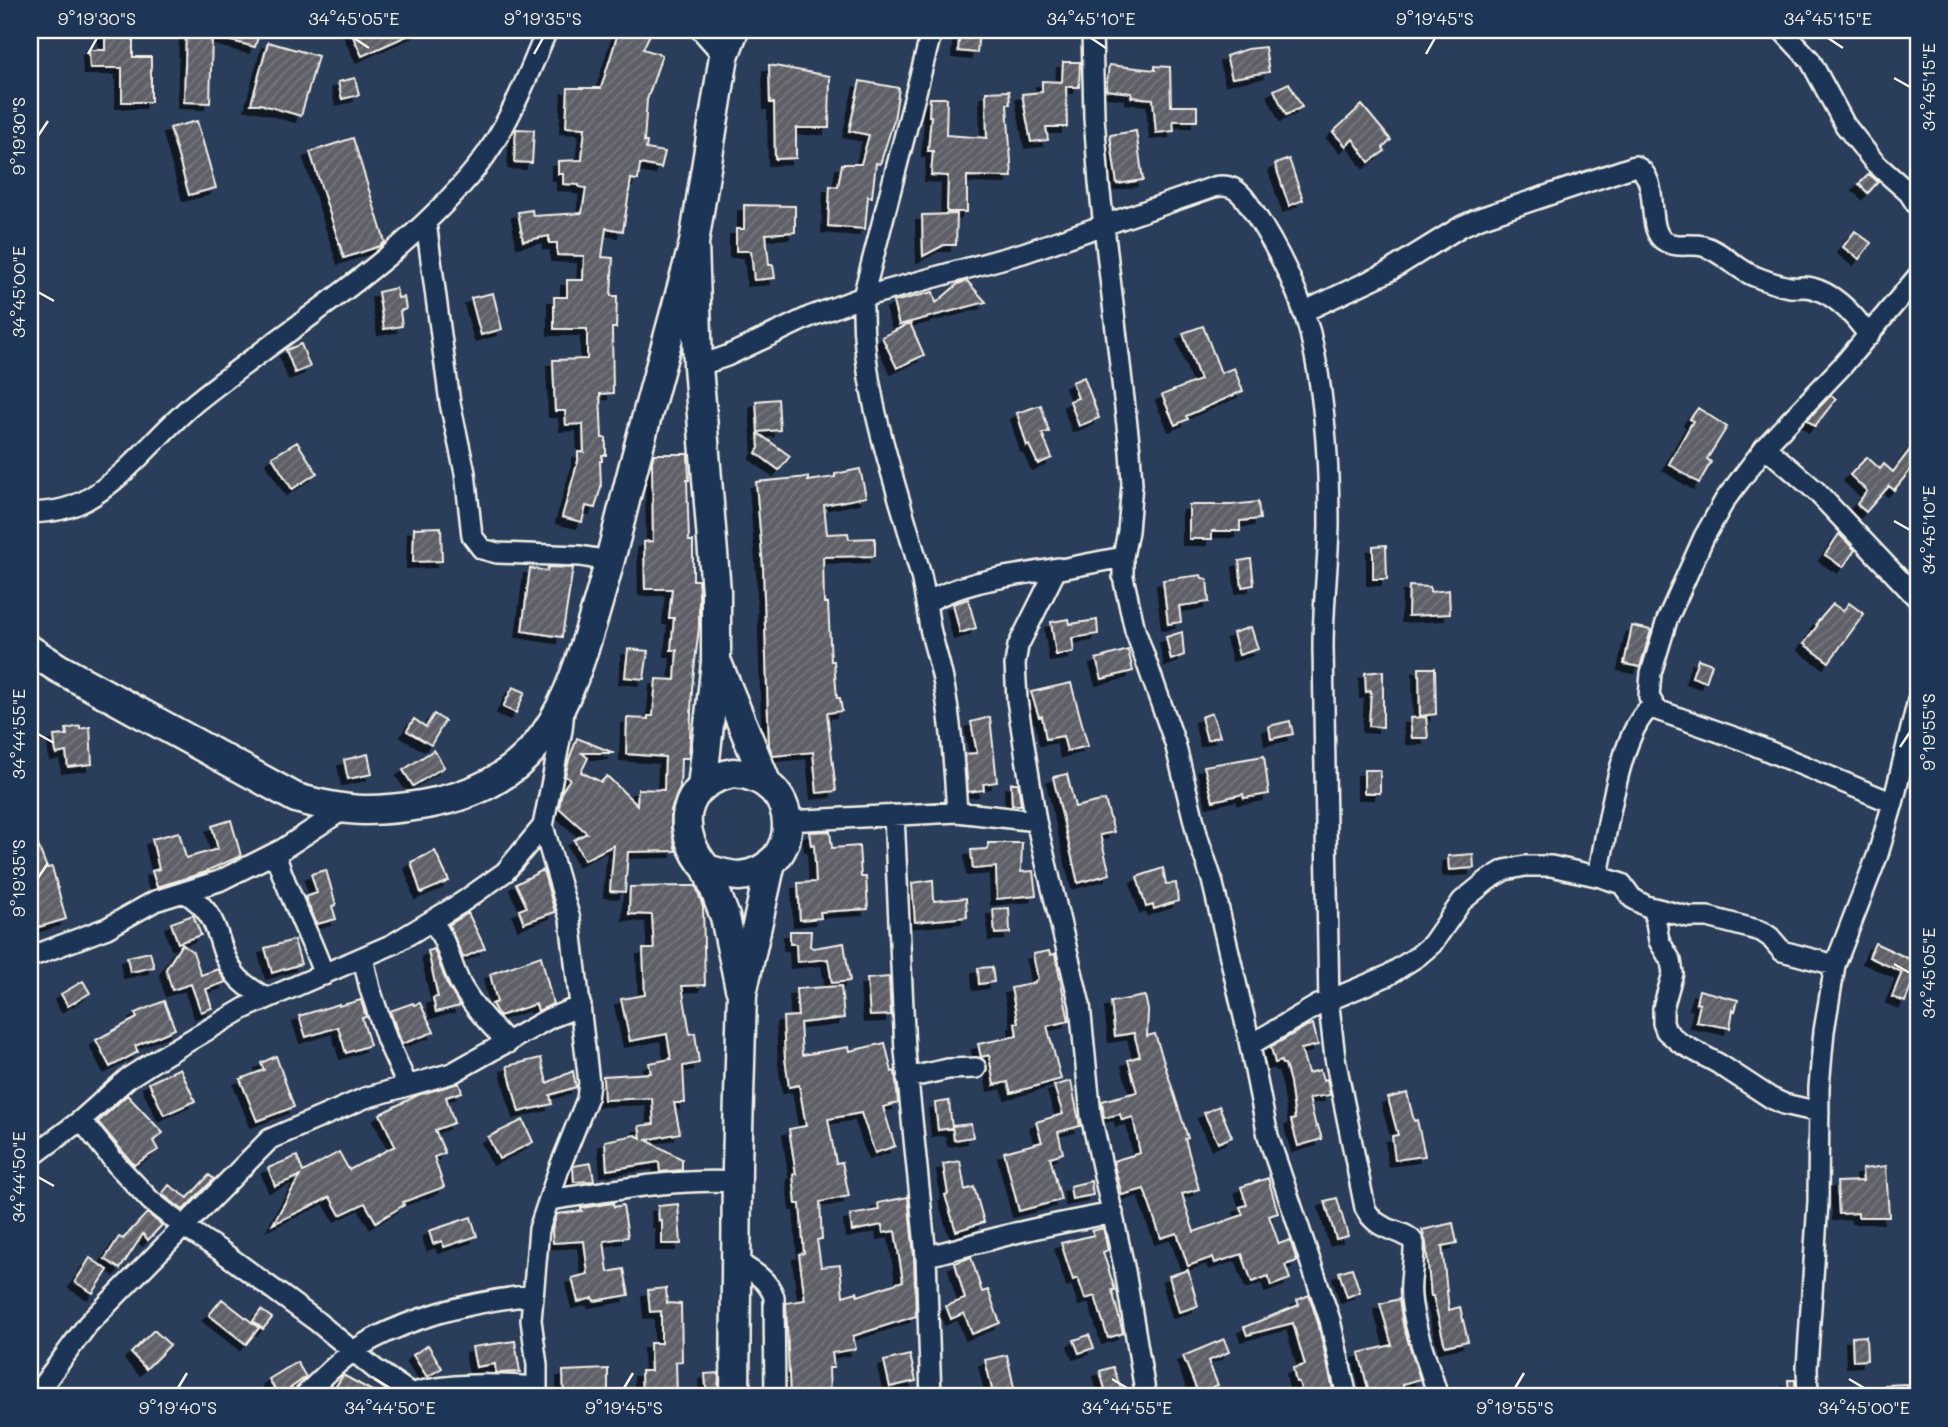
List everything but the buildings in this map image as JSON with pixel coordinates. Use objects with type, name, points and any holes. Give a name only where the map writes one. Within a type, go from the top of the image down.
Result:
[{"type":"main road","points":[[30,650],[58,668],[296,798],[332,808],[398,809],[434,803],[485,785],[522,761],[539,743],[564,704],[582,655],[610,561],[694,243],[724,56],[734,30]]},
{"type":"main road","points":[[694,243],[698,366],[716,591],[716,662],[702,787]]},
{"type":"main road","points":[[716,662],[766,782],[781,799],[787,821],[784,843],[771,862],[742,995],[735,1397]]},
{"type":"main road","points":[[742,995],[724,917],[707,869],[692,850],[686,828],[689,806],[702,787],[712,780],[733,773],[745,774],[766,782]]},
{"type":"main road","points":[[707,869],[738,876],[751,873],[771,862]]},
{"type":"street","points":[[30,513],[63,511],[86,500],[114,481],[144,449],[196,402],[340,296],[426,222],[478,166],[488,151],[528,76],[547,30]]},
{"type":"street","points":[[701,30],[724,56]]},
{"type":"street","points":[[932,30],[863,296],[863,318],[878,424],[926,603],[948,704],[957,812]]},
{"type":"street","points":[[1093,30],[1094,117],[1103,225],[1132,484],[1123,557],[1124,577],[1135,630],[1175,743],[1198,838],[1212,880],[1268,1136],[1330,1320],[1347,1397]]},
{"type":"street","points":[[1783,30],[1810,60],[1852,134],[1875,163],[1909,193],[1918,207]]},
{"type":"street","points":[[1303,312],[1396,268],[1462,226],[1480,218],[1635,166],[1642,170],[1647,181],[1657,234],[1663,240],[1674,245],[1706,247],[1754,276],[1780,285],[1808,287],[1820,291],[1842,305],[1857,319],[1869,336]]},
{"type":"street","points":[[698,366],[727,356],[809,317],[863,296],[1023,253],[1203,190],[1227,185],[1242,194],[1288,273],[1310,332],[1321,397],[1329,528],[1323,605],[1323,648],[1329,1000],[1333,1042],[1362,1198],[1369,1214],[1378,1224],[1406,1236],[1414,1243],[1410,1282],[1412,1307],[1438,1397]]},
{"type":"street","points":[[426,222],[450,403],[465,473],[472,536],[482,549],[496,553],[580,556],[610,561]]},
{"type":"street","points":[[1894,803],[1742,740],[1668,715],[1653,706],[1649,697],[1651,674],[1667,620],[1704,537],[1725,500],[1765,447],[1869,336],[1918,276]]},
{"type":"street","points":[[1765,447],[1816,491],[1918,599]]},
{"type":"street","points":[[926,603],[968,587],[1123,557]]},
{"type":"street","points":[[1058,568],[1018,646],[1015,664],[1020,727],[1036,821],[1080,1005],[1091,1116],[1113,1213],[1146,1397]]},
{"type":"street","points":[[1808,1397],[1807,1368],[1818,1202],[1820,1063],[1835,964],[1870,877],[1894,803],[1918,700]]},
{"type":"street","points":[[34,1151],[81,1120],[128,1078],[266,998],[363,958],[432,921],[505,872],[543,826],[562,730],[564,704]]},
{"type":"street","points":[[1601,877],[1599,870],[1614,786],[1639,720],[1645,711],[1653,706]]},
{"type":"street","points":[[31,954],[107,928],[155,901],[219,881],[275,853],[335,815],[348,810]]},
{"type":"street","points":[[787,821],[957,812],[1036,821]]},
{"type":"street","points":[[894,815],[907,1078],[926,1256],[931,1397]]},
{"type":"street","points":[[81,1120],[118,1166],[151,1200],[410,1395],[439,1388],[507,1385],[537,1392],[531,1320],[539,1229],[587,1099],[589,1083],[570,919],[543,826]]},
{"type":"street","points":[[275,853],[290,898],[307,931],[324,975]]},
{"type":"street","points":[[1250,1045],[1329,1000],[1387,976],[1418,956],[1432,944],[1462,901],[1505,870],[1525,866],[1551,866],[1601,877],[1622,884],[1635,901],[1654,909],[1689,917],[1713,918],[1761,931],[1782,951],[1835,964]]},
{"type":"street","points":[[184,892],[201,905],[215,923],[236,975],[266,998]]},
{"type":"street","points":[[1654,909],[1659,940],[1671,961],[1674,973],[1663,1008],[1666,1031],[1679,1043],[1719,1064],[1771,1098],[1784,1104],[1819,1112]]},
{"type":"street","points":[[432,921],[445,941],[461,984],[471,1002],[508,1043]]},
{"type":"street","points":[[363,958],[387,1040],[407,1086]]},
{"type":"street","points":[[34,1397],[88,1324],[270,1139],[365,1098],[452,1073],[550,1018],[581,1006]]},
{"type":"street","points":[[907,1078],[948,1069],[976,1068]]},
{"type":"street","points":[[549,1200],[655,1183],[710,1180],[737,1182]]},
{"type":"street","points":[[926,1256],[955,1251],[974,1243],[1044,1226],[1113,1213]]},
{"type":"street","points":[[737,1262],[764,1280],[774,1297],[775,1397]]},
{"type":"street","points":[[303,1397],[355,1351],[397,1328],[484,1302],[532,1295]]}]
